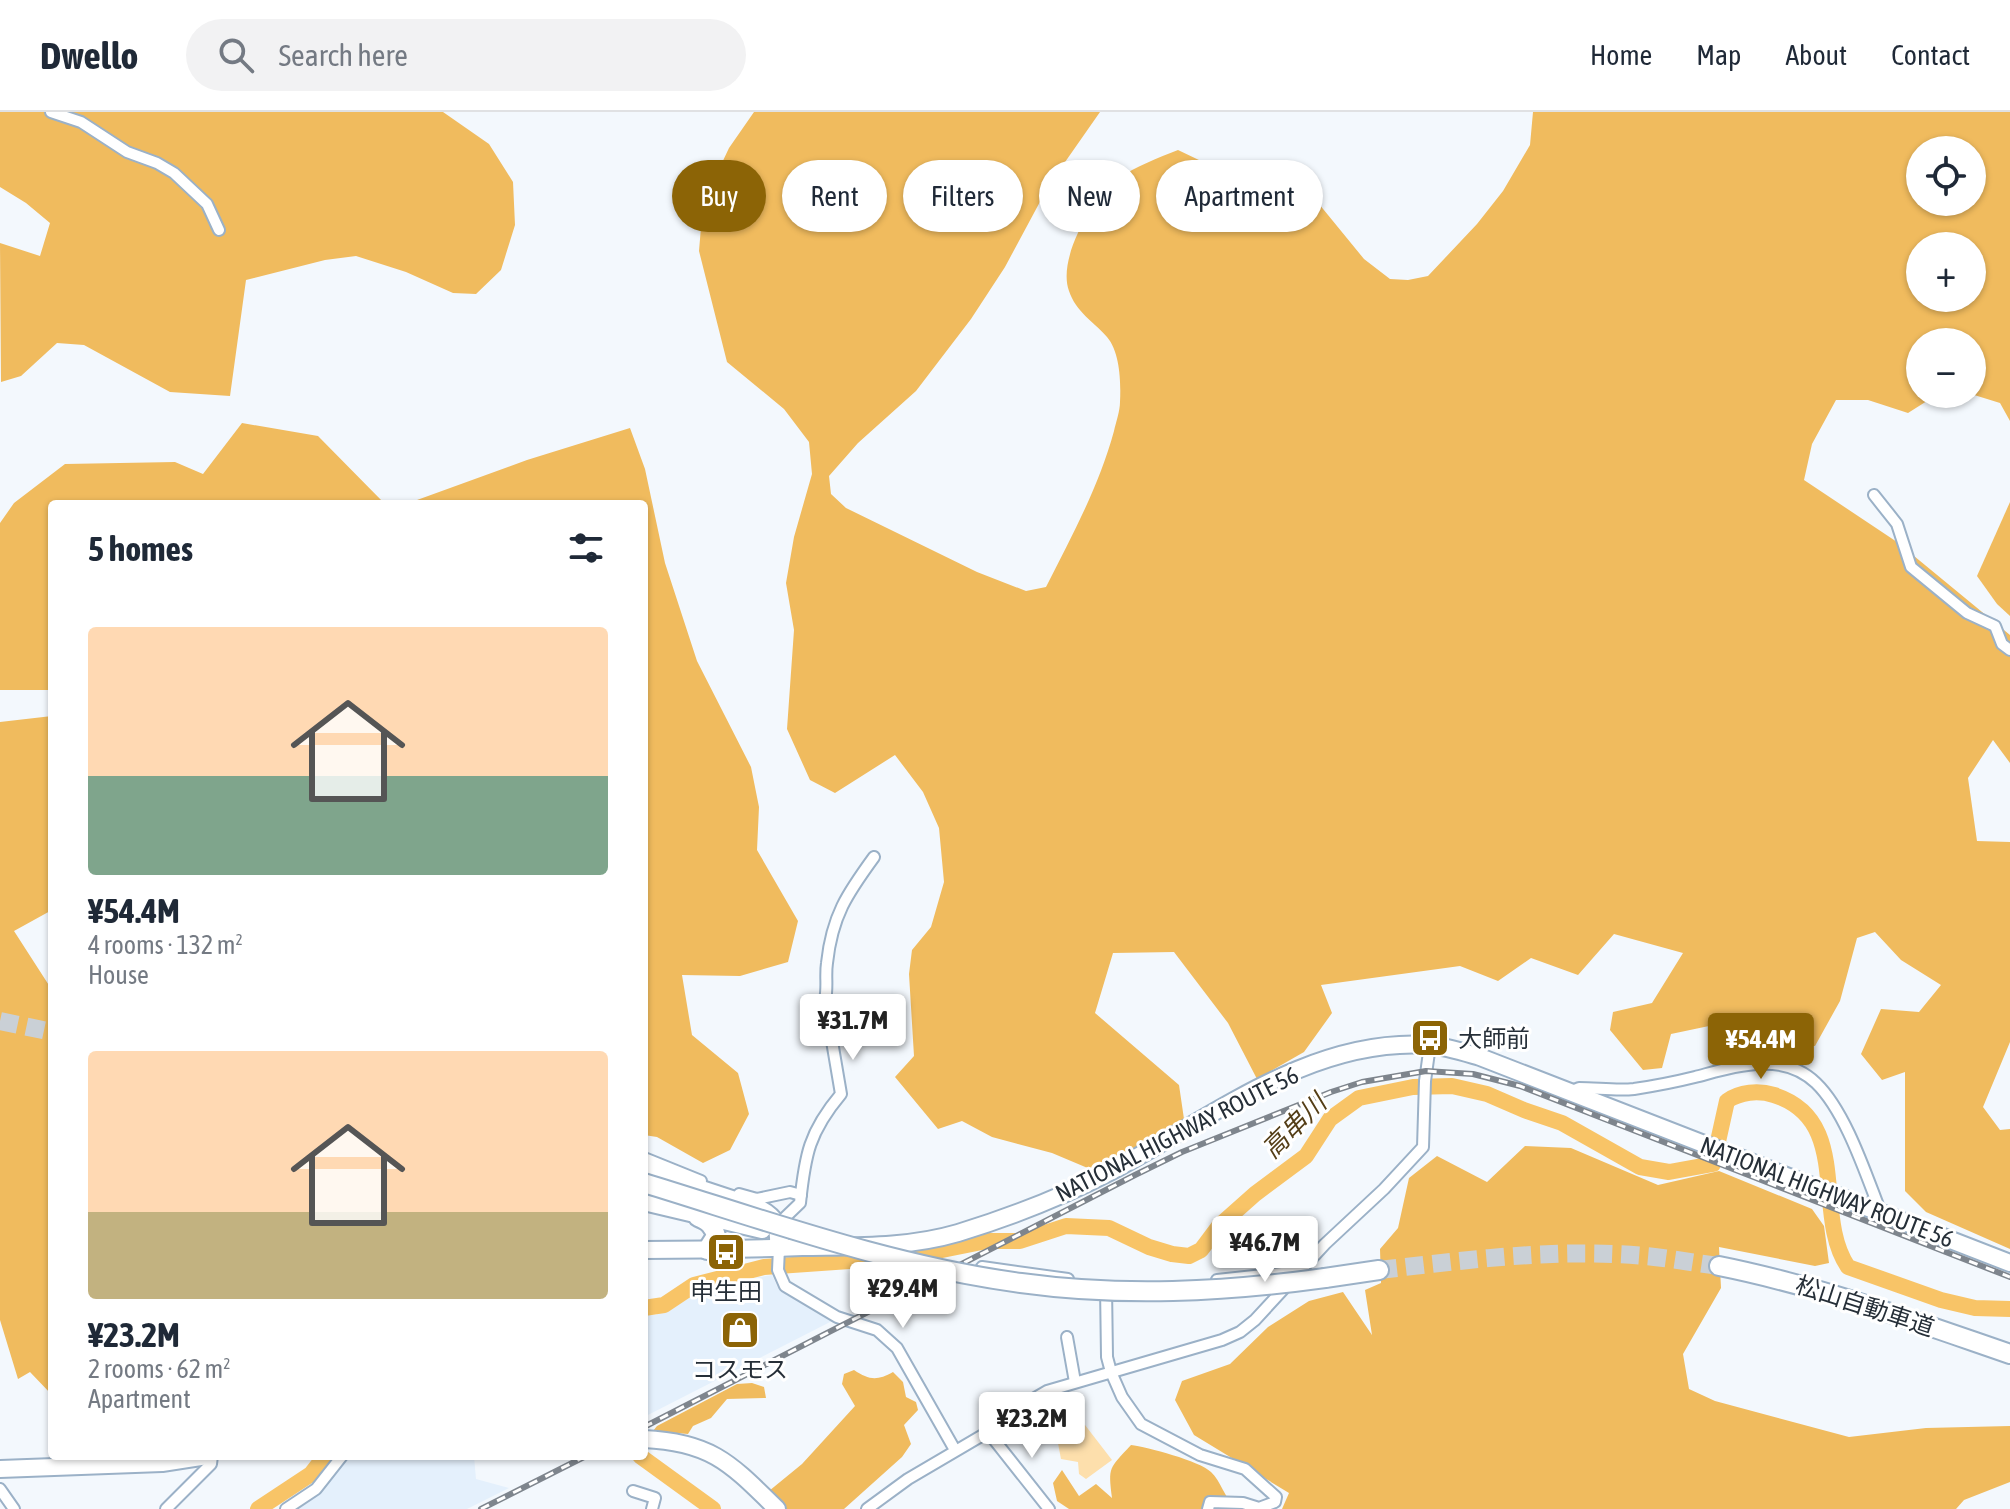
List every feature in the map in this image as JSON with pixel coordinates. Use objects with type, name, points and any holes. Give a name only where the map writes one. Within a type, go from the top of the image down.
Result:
[{"type":"highway","points":[[648,1172],[759,1209],[773,1217],[777,1242]]},
{"type":"highway","points":[[648,1185],[777,1242],[841,1243],[936,1267],[1054,1287],[1159,1292],[1241,1288],[1379,1270]]},
{"type":"highway","points":[[648,1202],[728,1220],[777,1242]]},
{"type":"highway","points":[[689,1213],[713,1227],[715,1242],[707,1250]]},
{"type":"highway","name":"松山自動車道","points":[[1719,1266],[1771,1276],[1827,1292],[2010,1354]]},
{"type":"main road","name":"NATIONAL HIGHWAY ROUTE 56","points":[[648,1250],[707,1250],[777,1242],[897,1246],[957,1233],[1085,1184],[1270,1083],[1306,1067],[1361,1050],[1430,1045],[1480,1057],[2010,1263]]},
{"type":"main road","points":[[648,1439],[686,1443],[712,1453],[777,1509]]},
{"type":"main road","points":[[0,1469],[182,1460]]},
{"type":"street","points":[[51,112],[81,122],[127,152],[174,173],[207,204],[219,230]]},
{"type":"street","points":[[1874,495],[1897,524],[1911,567],[1967,613],[1995,626],[2002,644],[2010,650]]},
{"type":"street","points":[[874,857],[836,915],[826,966],[828,988],[825,1000],[841,1094],[823,1115],[808,1145],[800,1203],[777,1242],[785,1286],[848,1322],[877,1330],[897,1348],[955,1450]]},
{"type":"street","points":[[867,1509],[908,1479],[988,1432],[1025,1403],[1047,1391],[1222,1340],[1240,1332],[1255,1320],[1423,1147],[1425,1081],[1430,1045]]},
{"type":"street","points":[[1570,1091],[1579,1088],[1632,1089],[1743,1065],[1783,1064],[1804,1072],[1825,1092],[1834,1107],[1873,1186],[1882,1215]]},
{"type":"street","points":[[648,1160],[757,1199],[790,1192],[801,1195]]},
{"type":"street","points":[[982,1267],[1106,1282],[1212,1280],[1300,1271]]},
{"type":"street","points":[[1106,1282],[1107,1357],[1122,1397],[1141,1424],[1200,1455],[1245,1469],[1276,1497],[1275,1502],[1259,1508],[1243,1503],[1210,1502],[1208,1509]]},
{"type":"street","points":[[1067,1337],[1075,1382]]},
{"type":"street","points":[[988,1432],[1049,1509]]},
{"type":"street","points":[[166,1509],[211,1464],[210,1460]]},
{"type":"street","points":[[286,1509],[316,1489],[339,1460]]},
{"type":"street","points":[[0,1489],[14,1509]]},
{"type":"street","points":[[633,1491],[655,1498],[652,1509]]},
{"type":"shaded area","points":[[0,112],[443,112],[489,144],[513,182],[515,225],[501,270],[476,294],[453,293],[406,272],[356,256],[325,260],[246,280],[230,396],[170,392],[84,345],[57,343],[21,376],[1,382],[0,243],[40,256],[50,223],[0,187]]},
{"type":"shaded area","points":[[754,112],[1100,112],[1066,160],[1039,160],[1039,204],[1005,267],[971,319],[916,391],[858,443],[829,476],[831,494],[846,508],[977,572],[1026,591],[1046,587],[1101,471],[1120,405],[1120,377],[1115,351],[1107,337],[1080,311],[1072,298],[1067,277],[1068,262],[1079,232],[1140,232],[1140,166],[1178,150],[1199,160],[1156,160],[1156,232],[1323,232],[1323,209],[1364,259],[1390,279],[1408,280],[1428,276],[1503,191],[1530,145],[1533,112],[2010,112],[2010,421],[2000,403],[1986,399],[1986,328],[1906,328],[1906,408],[1916,408],[1908,413],[1868,400],[1836,400],[1812,444],[1804,480],[1897,542],[2010,635],[2010,763],[1993,740],[1968,778],[1977,841],[2010,842],[2010,1042],[1983,1107],[2000,1130],[2010,1129],[2010,1249],[1926,1212],[1905,1191],[1905,1072],[1882,1080],[1861,1054],[1881,1009],[1919,1012],[1941,985],[1901,960],[1875,932],[1857,938],[1840,1001],[1815,1046],[1743,1041],[1709,1026],[1671,1034],[1662,1068],[1643,1070],[1610,1030],[1613,1012],[1652,1003],[1683,953],[1614,934],[1578,975],[1531,958],[1498,981],[1460,966],[1321,985],[1332,1013],[1304,1052],[1257,1079],[1228,1023],[1174,952],[1113,953],[1095,1013],[1179,1085],[1184,1119],[1152,1139],[1090,1169],[1052,1153],[992,1137],[962,1121],[938,1129],[895,1077],[914,1056],[909,974],[912,950],[931,927],[944,882],[939,828],[923,792],[895,755],[835,793],[810,780],[787,729],[794,630],[786,583],[794,537],[812,474],[809,442],[784,409],[727,362],[699,251],[701,232],[766,232],[766,160],[723,160]]},
{"type":"shaded area","points":[[242,423],[318,436],[381,500],[48,500],[48,690],[0,690],[0,523],[14,503],[65,464],[175,462],[203,474]]},
{"type":"shaded area","points":[[630,428],[645,469],[665,563],[697,661],[751,767],[759,807],[757,850],[798,921],[788,962],[740,976],[682,975],[692,1035],[738,1073],[749,1114],[730,1150],[703,1163],[657,1137],[648,1136],[648,500],[417,500],[527,460]]},
{"type":"shaded area","points":[[2010,502],[2010,616],[1977,576]]},
{"type":"shaded area","points":[[48,716],[48,912],[14,931],[48,984],[48,1391],[30,1372],[18,1379],[0,1320],[0,722]]},
{"type":"shaded area","points":[[1525,1146],[1571,1148],[1658,1185],[1719,1171],[1812,1209],[1824,1226],[1829,1263],[1815,1266],[1719,1247],[1721,1288],[1683,1354],[1689,1389],[1715,1401],[1849,1437],[1926,1428],[2010,1426],[2010,1482],[1964,1500],[1956,1509],[1282,1509],[1289,1493],[1194,1435],[1175,1400],[1182,1381],[1230,1364],[1268,1327],[1309,1301],[1343,1292],[1372,1335],[1365,1290],[1381,1283],[1380,1249],[1398,1228],[1409,1178],[1437,1156],[1487,1182]]},
{"type":"shaded area","points":[[772,1275],[777,1286],[834,1320],[648,1415],[648,1315],[656,1315],[714,1285]]},
{"type":"shaded area","points":[[854,1370],[873,1378],[893,1372],[903,1382],[906,1397],[916,1402],[918,1410],[904,1425],[911,1444],[902,1457],[844,1509],[785,1509],[769,1491],[802,1464],[855,1406],[842,1384],[844,1374]]},
{"type":"shaded area","points":[[752,1383],[764,1387],[766,1398],[727,1399],[711,1418],[693,1426],[688,1434],[653,1431],[657,1426],[737,1384]]},
{"type":"shaded area","points":[[1063,1423],[1085,1425],[1112,1460],[1086,1479],[1079,1474],[1078,1462],[1061,1459],[1057,1438]]},
{"type":"shaded area","points":[[1131,1445],[1173,1455],[1205,1468],[1237,1509],[1069,1509],[1057,1501],[1053,1483],[1062,1470],[1079,1496],[1096,1484],[1112,1498],[1112,1468]]},
{"type":"shaded area","points":[[344,1460],[474,1460],[476,1479],[509,1488],[467,1509],[293,1509],[316,1495]]},
{"type":"waterway","name":"高串川","points":[[648,1307],[664,1305],[694,1285],[764,1267],[907,1257],[987,1241],[1020,1241],[1066,1226],[1109,1228],[1149,1247],[1189,1256],[1201,1250],[1219,1226],[1255,1194],[1306,1156],[1330,1119],[1359,1098],[1413,1087],[1452,1086],[1487,1094],[1562,1123],[1640,1167],[1669,1172],[1713,1164],[1727,1101],[1749,1093],[1774,1095],[1798,1107],[1814,1125],[1823,1146],[1832,1221],[1848,1267],[1941,1300],[1975,1308],[2010,1309]]},
{"type":"waterway","points":[[258,1509],[311,1474],[322,1460]]},
{"type":"waterway","points":[[646,1460],[713,1509]]},
{"type":"tunnel","points":[[0,1021],[48,1031]]},
{"type":"tunnel","points":[[1379,1270],[1512,1256],[1578,1253],[1645,1256],[1719,1266]]},
{"type":"railway","points":[[648,1425],[1182,1152],[1331,1092],[1362,1082],[1426,1071],[1473,1074],[1520,1086],[2010,1277]]},
{"type":"railway","points":[[481,1509],[578,1460]]},
{"type":"place","name":"大師前","points":[[1430,1038]]},
{"type":"place","name":"申生田","points":[[726,1252]]},
{"type":"place","name":"コスモス","points":[[740,1330]]}]
